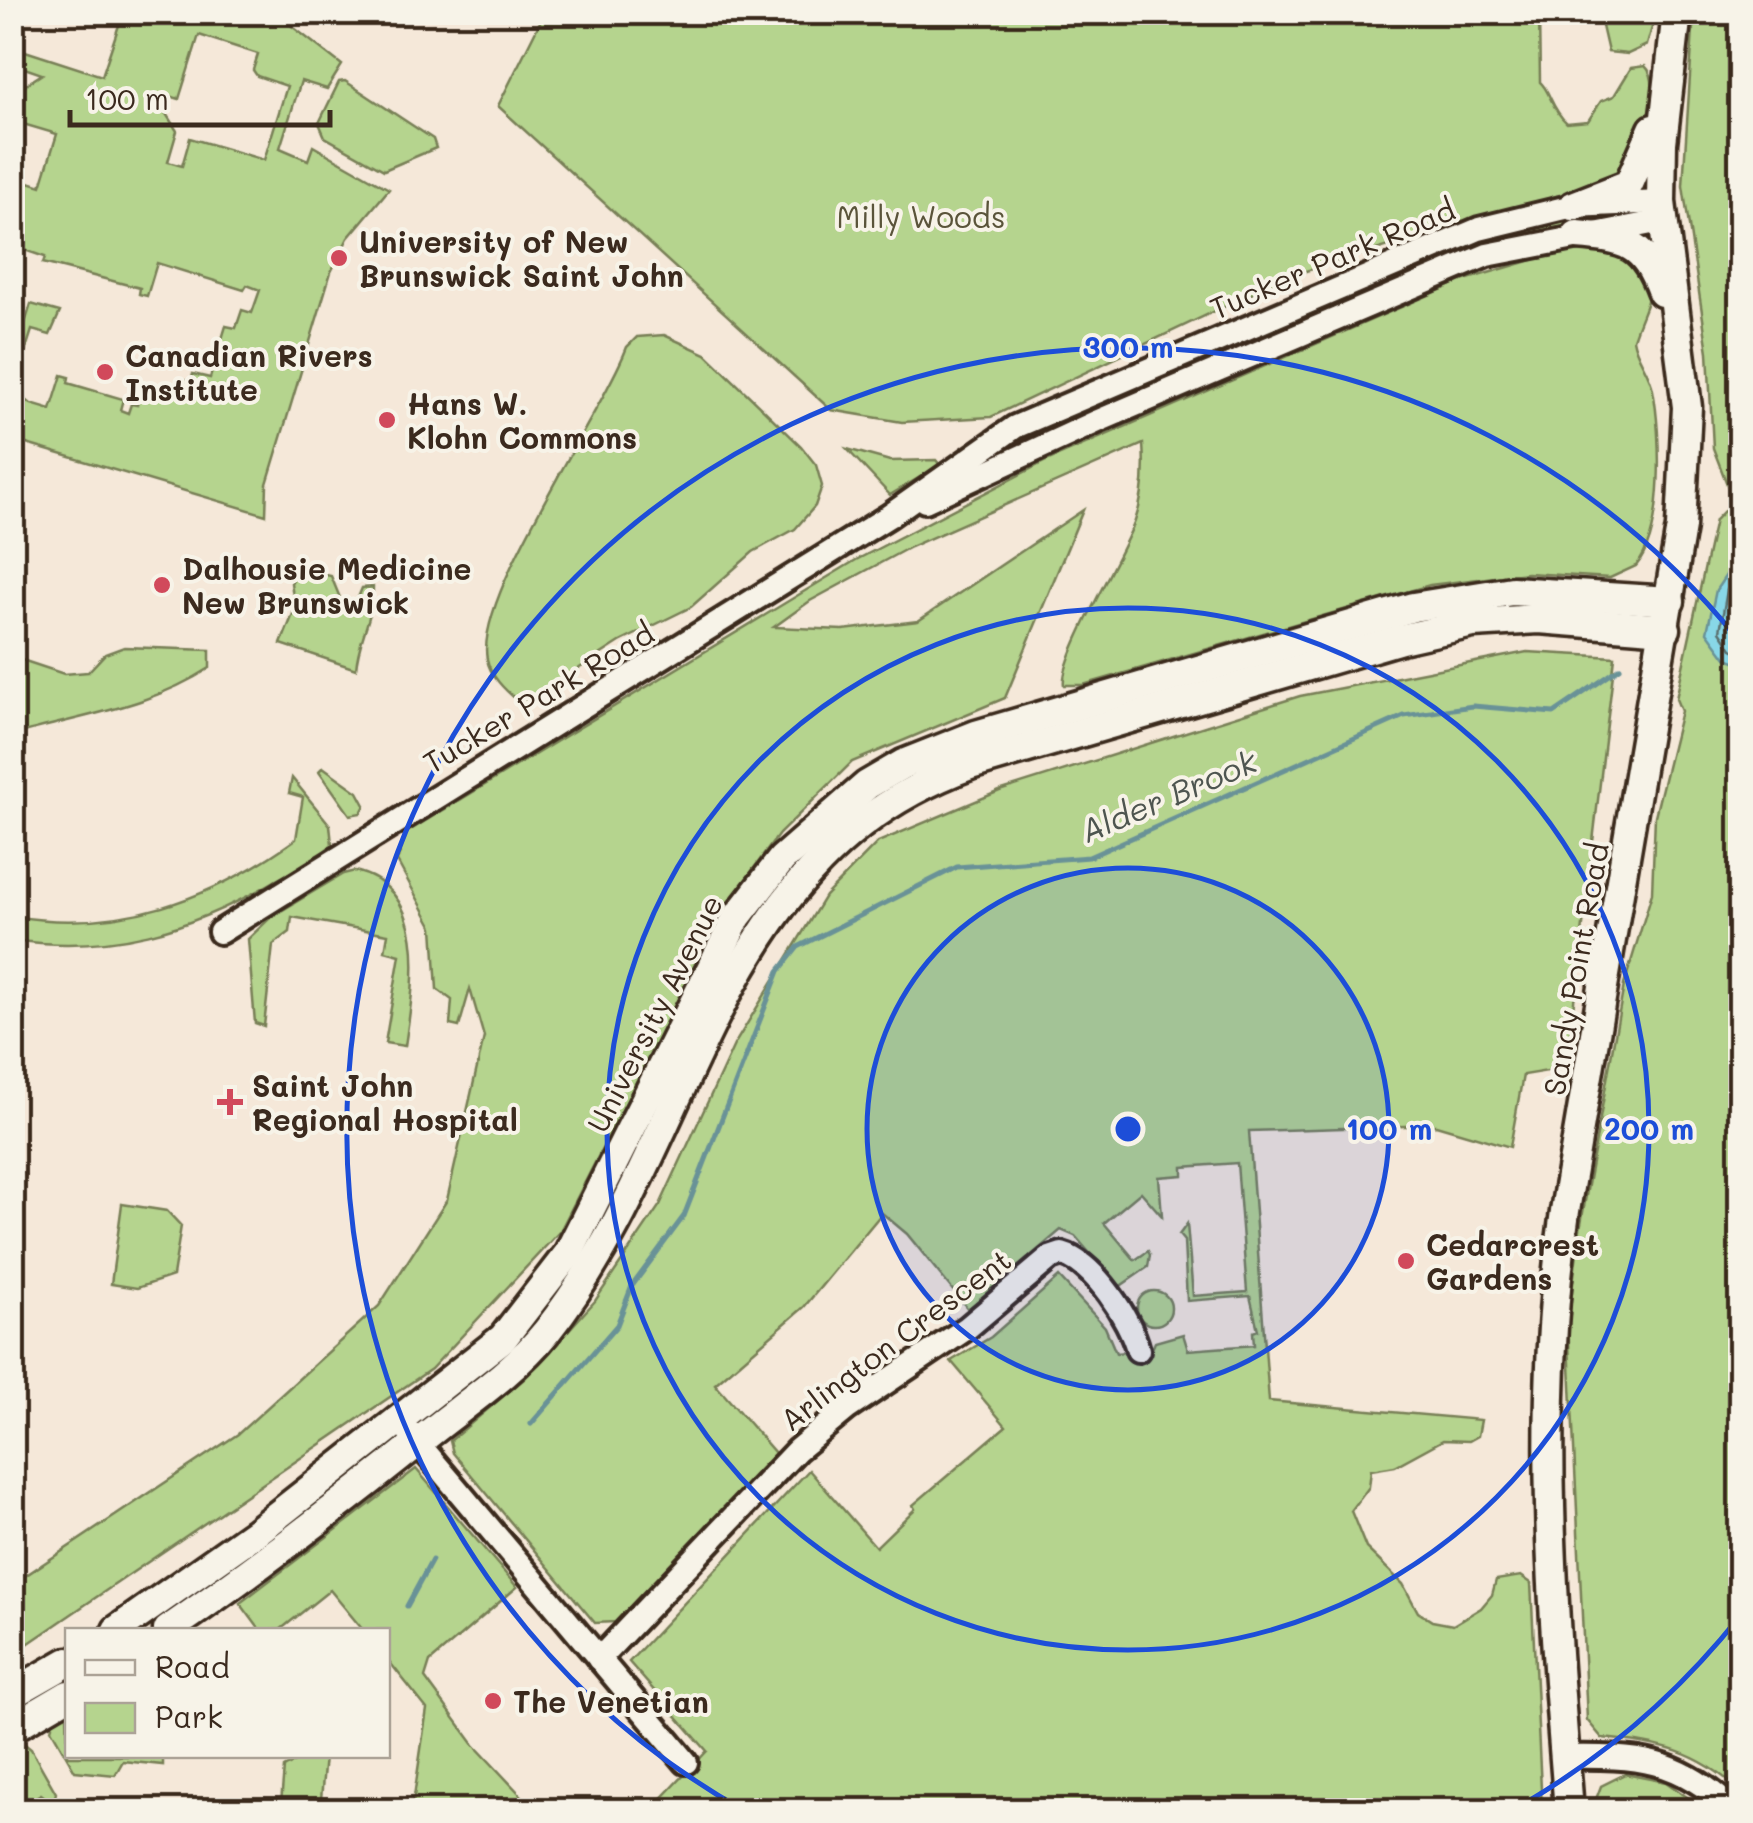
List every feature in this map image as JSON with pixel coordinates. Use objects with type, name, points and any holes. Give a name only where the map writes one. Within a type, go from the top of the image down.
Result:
[{"type":"main road","name":"Sandy Point Road","points":[[1570,1810],[1552,1534],[1553,1312],[1568,1196],[1666,629],[1687,442],[1661,212],[1677,12]]},
{"type":"main road","points":[[1572,206],[1629,184],[1643,160],[1670,75]]},
{"type":"main road","points":[[1577,236],[1619,240],[1640,250],[1655,273],[1678,338]]},
{"type":"main road","name":"University Avenue","points":[[120,1628],[203,1572],[489,1350],[550,1282],[568,1254],[737,917],[782,859],[867,786],[903,764],[976,734],[1413,607],[1512,591],[1670,600]]},
{"type":"main road","name":"University Avenue","points":[[171,1628],[418,1443],[524,1357],[566,1306],[602,1248],[772,915],[822,857],[881,808],[909,790],[970,765],[1438,630],[1539,619],[1666,629]]},
{"type":"main road","points":[[12,1694],[65,1664]]},
{"type":"main road","points":[[12,1728],[65,1697]]},
{"type":"street","name":"Tucker Park Road","points":[[220,932],[366,837],[890,516],[1015,427],[1441,242],[1513,218],[1572,206],[1661,212]]},
{"type":"street","name":"Tucker Park Road","points":[[890,516],[1453,269],[1512,248],[1577,236],[1661,212]]},
{"type":"street","name":"Arlington Crescent","points":[[600,1658],[798,1450],[848,1408],[967,1328],[1050,1258],[1062,1254],[1079,1263],[1128,1320],[1138,1350]]},
{"type":"street","points":[[399,1421],[686,1762]]},
{"type":"street","points":[[1565,1757],[1625,1756],[1672,1766],[1694,1777],[1733,1810]]},
{"type":"green space","name":"Milly Woods","points":[[545,12],[1539,13],[1540,82],[1567,123],[1588,121],[1601,101],[1614,96],[1631,68],[1645,66],[1652,85],[1651,99],[1633,154],[1603,182],[1289,276],[991,417],[902,422],[831,410],[498,106]]},
{"type":"green space","points":[[123,13],[275,13],[342,65],[327,89],[301,81],[280,148],[308,160],[313,146],[389,189],[348,238],[331,272],[267,484],[266,515],[13,440],[13,389],[31,404],[51,410],[62,375],[69,377],[68,383],[123,399],[120,410],[128,413],[131,404],[137,405],[143,386],[174,395],[180,378],[191,381],[193,374],[210,378],[226,326],[236,328],[242,310],[252,313],[260,290],[247,285],[244,290],[157,263],[147,296],[139,294],[140,288],[43,263],[45,257],[13,246],[13,177],[41,186],[57,134],[13,121],[13,93],[42,74],[13,64],[13,47],[102,76]],"holes":[[[199,35],[258,54],[253,70],[257,76],[287,86],[264,160],[190,138],[182,166],[168,162],[177,131],[163,109],[167,95],[179,99]]]},
{"type":"green space","points":[[1606,13],[1656,13],[1647,45],[1628,54],[1608,52],[1602,26]]},
{"type":"green space","points":[[1694,13],[1740,13],[1740,1791],[1693,1758],[1660,1746],[1602,1738],[1587,1720],[1568,1322],[1580,1229],[1624,985],[1652,893],[1655,816],[1681,711],[1676,699],[1715,520],[1727,508],[1730,492],[1713,448],[1708,352],[1683,186]]},
{"type":"green space","points":[[345,81],[433,139],[436,148],[384,170],[325,137],[319,123],[339,82]]},
{"type":"green space","points":[[1624,214],[1621,219],[1561,227],[1480,247],[989,460],[1048,424],[1467,244],[1560,219]]},
{"type":"green space","points":[[1573,248],[1623,252],[1647,286],[1647,302],[1633,339],[1653,390],[1658,481],[1652,530],[1636,566],[1610,578],[1527,573],[1430,585],[1083,685],[1064,685],[1071,653],[1135,521],[1143,483],[1143,444],[910,547],[810,601],[774,627],[843,630],[918,621],[1083,510],[1005,698],[852,762],[779,834],[727,905],[560,1231],[431,1369],[13,1654],[13,1584],[238,1434],[379,1306],[447,1200],[484,1037],[470,989],[459,1027],[450,1025],[452,1000],[437,989],[433,927],[397,861],[407,832],[856,560],[1046,461],[1461,281]]},
{"type":"green space","points":[[31,304],[60,312],[50,335],[32,330],[13,389],[13,363]]},
{"type":"green space","points":[[664,335],[706,354],[801,446],[816,465],[822,486],[815,506],[795,529],[753,552],[691,607],[620,642],[536,696],[518,701],[495,677],[487,659],[488,630],[500,593],[627,347],[637,337]]},
{"type":"green space","points":[[847,449],[890,461],[936,460],[940,465],[890,495]]},
{"type":"green space","points":[[299,569],[331,576],[345,610],[355,605],[362,588],[373,587],[356,669],[281,644],[295,609],[291,583]]},
{"type":"green space","points":[[124,647],[210,650],[210,668],[139,702],[13,735],[13,657],[64,674],[88,672],[105,654]]},
{"type":"green space","points":[[1527,652],[1615,657],[1566,1068],[1523,1075],[1510,1147],[1436,1125],[1249,1131],[1269,1401],[1481,1420],[1478,1436],[1469,1441],[1443,1440],[1395,1466],[1371,1470],[1369,1487],[1351,1511],[1366,1548],[1403,1584],[1418,1612],[1432,1621],[1453,1625],[1481,1608],[1492,1595],[1496,1580],[1521,1576],[1531,1583],[1542,1810],[651,1810],[707,1751],[629,1662],[809,1470],[876,1547],[915,1509],[913,1505],[1006,1426],[951,1361],[991,1337],[1059,1277],[1105,1327],[1116,1353],[1152,1349],[1155,1342],[1183,1334],[1188,1350],[1254,1345],[1253,1332],[1258,1330],[1250,1296],[1187,1301],[1184,1241],[1179,1235],[1187,1224],[1193,1296],[1247,1292],[1237,1163],[1183,1167],[1183,1175],[1159,1177],[1162,1216],[1141,1192],[1104,1223],[1135,1260],[1148,1251],[1150,1255],[1148,1267],[1119,1287],[1075,1236],[1061,1230],[968,1309],[907,1234],[882,1213],[804,1307],[715,1384],[775,1453],[615,1622],[595,1623],[453,1453],[450,1441],[525,1378],[595,1301],[660,1205],[734,1045],[825,896],[878,842],[1002,790],[1300,696]]},
{"type":"green space","points":[[323,767],[358,792],[365,805],[361,813],[350,815],[319,771]]},
{"type":"green space","points":[[292,778],[330,825],[332,844],[304,865],[211,914],[148,935],[82,944],[13,940],[13,916],[90,920],[126,916],[197,895],[264,861],[296,839],[303,797],[289,793]]},
{"type":"green space","points":[[355,871],[380,882],[397,898],[407,920],[413,971],[405,1046],[385,1043],[400,955],[385,951],[388,934],[292,917],[290,932],[273,945],[264,1026],[255,1023],[248,939],[271,917],[343,874]]},
{"type":"green space","points":[[122,1204],[167,1211],[181,1226],[173,1276],[137,1288],[111,1284]]},
{"type":"green space","points":[[1154,1291],[1166,1296],[1171,1308],[1166,1320],[1154,1325],[1142,1320],[1137,1308],[1142,1296]]},
{"type":"green space","points":[[416,1469],[517,1587],[430,1662],[425,1678],[474,1745],[535,1810],[412,1810],[427,1709],[390,1663],[390,1628],[361,1628],[330,1590],[282,1628],[259,1628],[240,1603]]},
{"type":"green space","points":[[65,1714],[65,1754],[51,1729],[53,1722]]},
{"type":"green space","points":[[21,1741],[31,1749],[56,1793],[53,1803],[41,1794],[13,1810],[13,1745]]},
{"type":"green space","points":[[68,1758],[163,1758],[163,1765],[123,1761],[115,1775],[75,1771]]},
{"type":"green space","points":[[302,1758],[325,1758],[320,1810],[291,1810],[291,1805],[281,1804],[284,1768]]},
{"type":"green space","points":[[1625,1774],[1666,1782],[1705,1810],[1592,1810],[1601,1786]]},
{"type":"water","points":[[1740,554],[1740,663],[1726,658],[1707,632],[1716,590]]},
{"type":"waterway","name":"Alder Brook","points":[[531,1424],[617,1325],[632,1286],[684,1216],[779,971],[798,947],[957,867],[1089,857],[1404,716],[1473,706],[1554,713],[1620,668]]},
{"type":"waterway","name":"Alder Brook","points":[[407,1606],[432,1560]]},
{"type":"place","name":"University of New Brunswick Saint John","points":[[339,258]]},
{"type":"place","name":"Canadian Rivers Institute","points":[[105,372]]},
{"type":"place","name":"Hans W. Klohn Commons","points":[[387,420]]},
{"type":"place","name":"Dalhousie Medicine New Brunswick","points":[[162,585]]},
{"type":"place","name":"Saint John Regional Hospital","points":[[230,1102]]},
{"type":"place","name":"Cedarcrest Gardens","points":[[1406,1261]]},
{"type":"place","name":"The Venetian","points":[[493,1701]]}]
